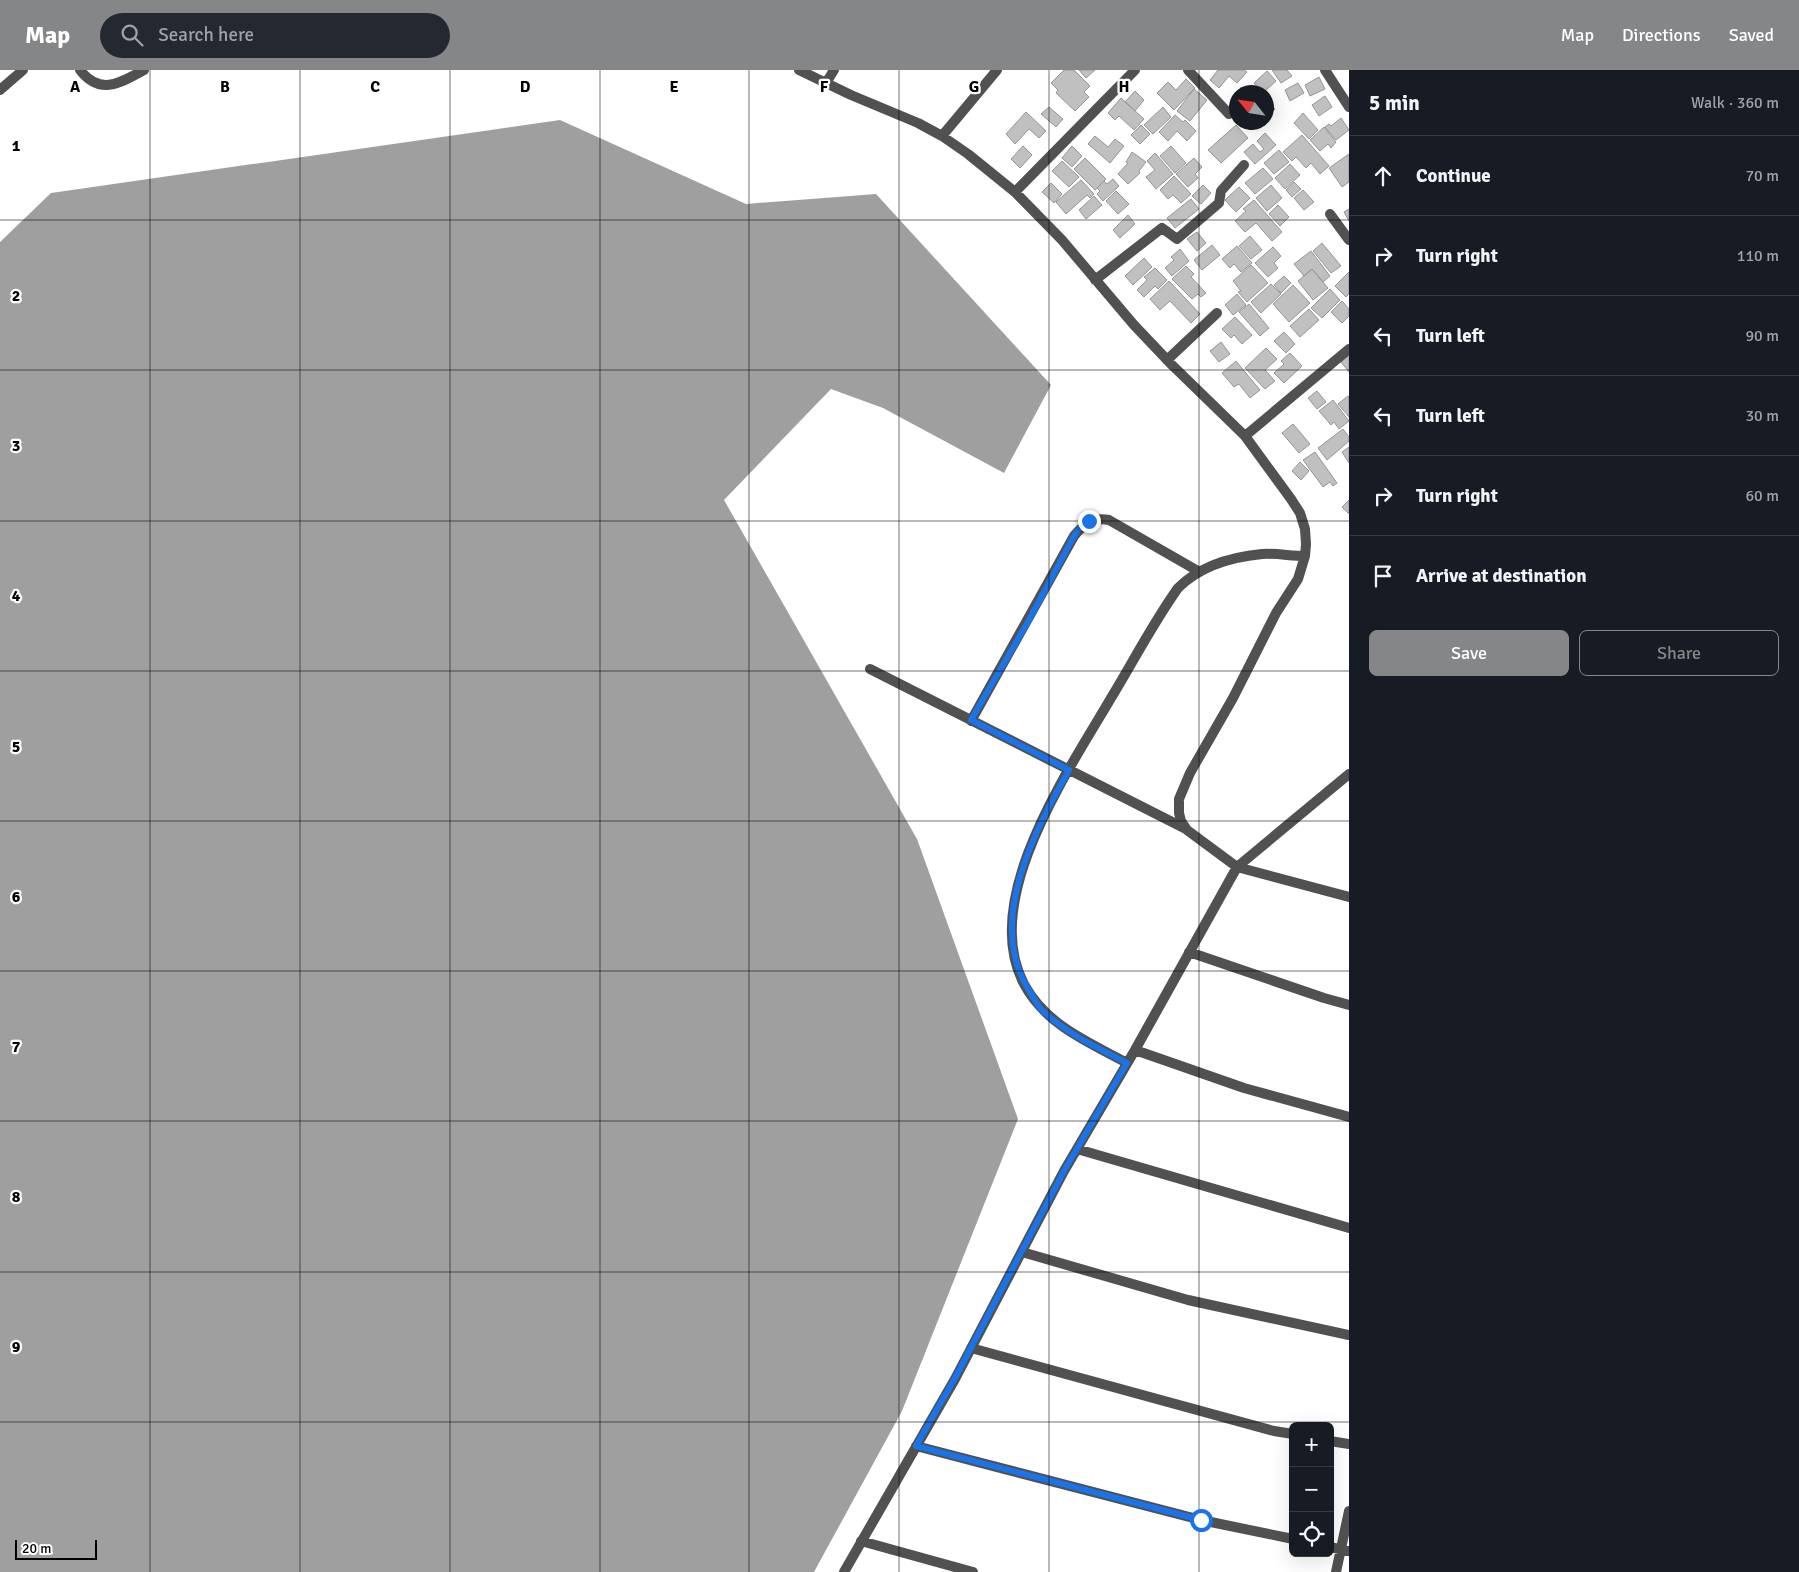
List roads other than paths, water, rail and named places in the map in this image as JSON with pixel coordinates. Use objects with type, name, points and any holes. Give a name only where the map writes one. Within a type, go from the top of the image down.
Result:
[{"type":"street","points":[[0,90],[23,70]]},
{"type":"street","points":[[80,70],[86,79],[109,86],[124,81],[144,70]]},
{"type":"street","points":[[799,70],[918,123],[942,136],[968,154],[1015,192],[1062,240],[1167,360],[1245,436],[1300,513],[1305,528],[1305,556],[1298,579],[1276,613],[1186,782],[1179,799],[1179,813],[1181,821],[1187,830]]},
{"type":"street","points":[[826,83],[834,70]]},
{"type":"street","points":[[942,136],[997,70]]},
{"type":"street","points":[[1015,192],[1135,70]]},
{"type":"street","points":[[1188,70],[1229,114]]},
{"type":"street","points":[[1324,70],[1349,107]]},
{"type":"street","points":[[1096,280],[1162,228],[1178,239],[1219,203],[1221,191],[1244,165]]},
{"type":"street","points":[[1330,214],[1349,240]]},
{"type":"street","points":[[1167,360],[1217,313]]},
{"type":"street","points":[[1245,436],[1349,349]]},
{"type":"street","points":[[971,720],[1029,620],[1074,536],[1082,525],[1095,519],[1109,520],[1198,571]]},
{"type":"street","points":[[1127,1063],[1068,1031],[1041,1010],[1024,984],[1014,958],[1011,922],[1025,862],[1043,816],[1170,600],[1182,584],[1198,571],[1209,566],[1264,554],[1305,556]]},
{"type":"street","points":[[870,669],[1187,830],[1237,867],[1349,897]]},
{"type":"street","points":[[844,1572],[972,1348],[1076,1149],[1135,1050],[1237,867],[1348,775]]},
{"type":"street","points":[[1189,952],[1349,1005]]},
{"type":"street","points":[[1135,1050],[1244,1088],[1349,1117]]},
{"type":"street","points":[[1076,1149],[1349,1228]]},
{"type":"street","points":[[1022,1252],[1188,1300],[1349,1335]]},
{"type":"street","points":[[972,1348],[1264,1429],[1289,1433]]},
{"type":"street","points":[[1334,1442],[1349,1444]]},
{"type":"street","points":[[916,1446],[1201,1520],[1289,1538]]},
{"type":"street","points":[[1336,1572],[1349,1511]]},
{"type":"street","points":[[861,1541],[973,1572]]}]
